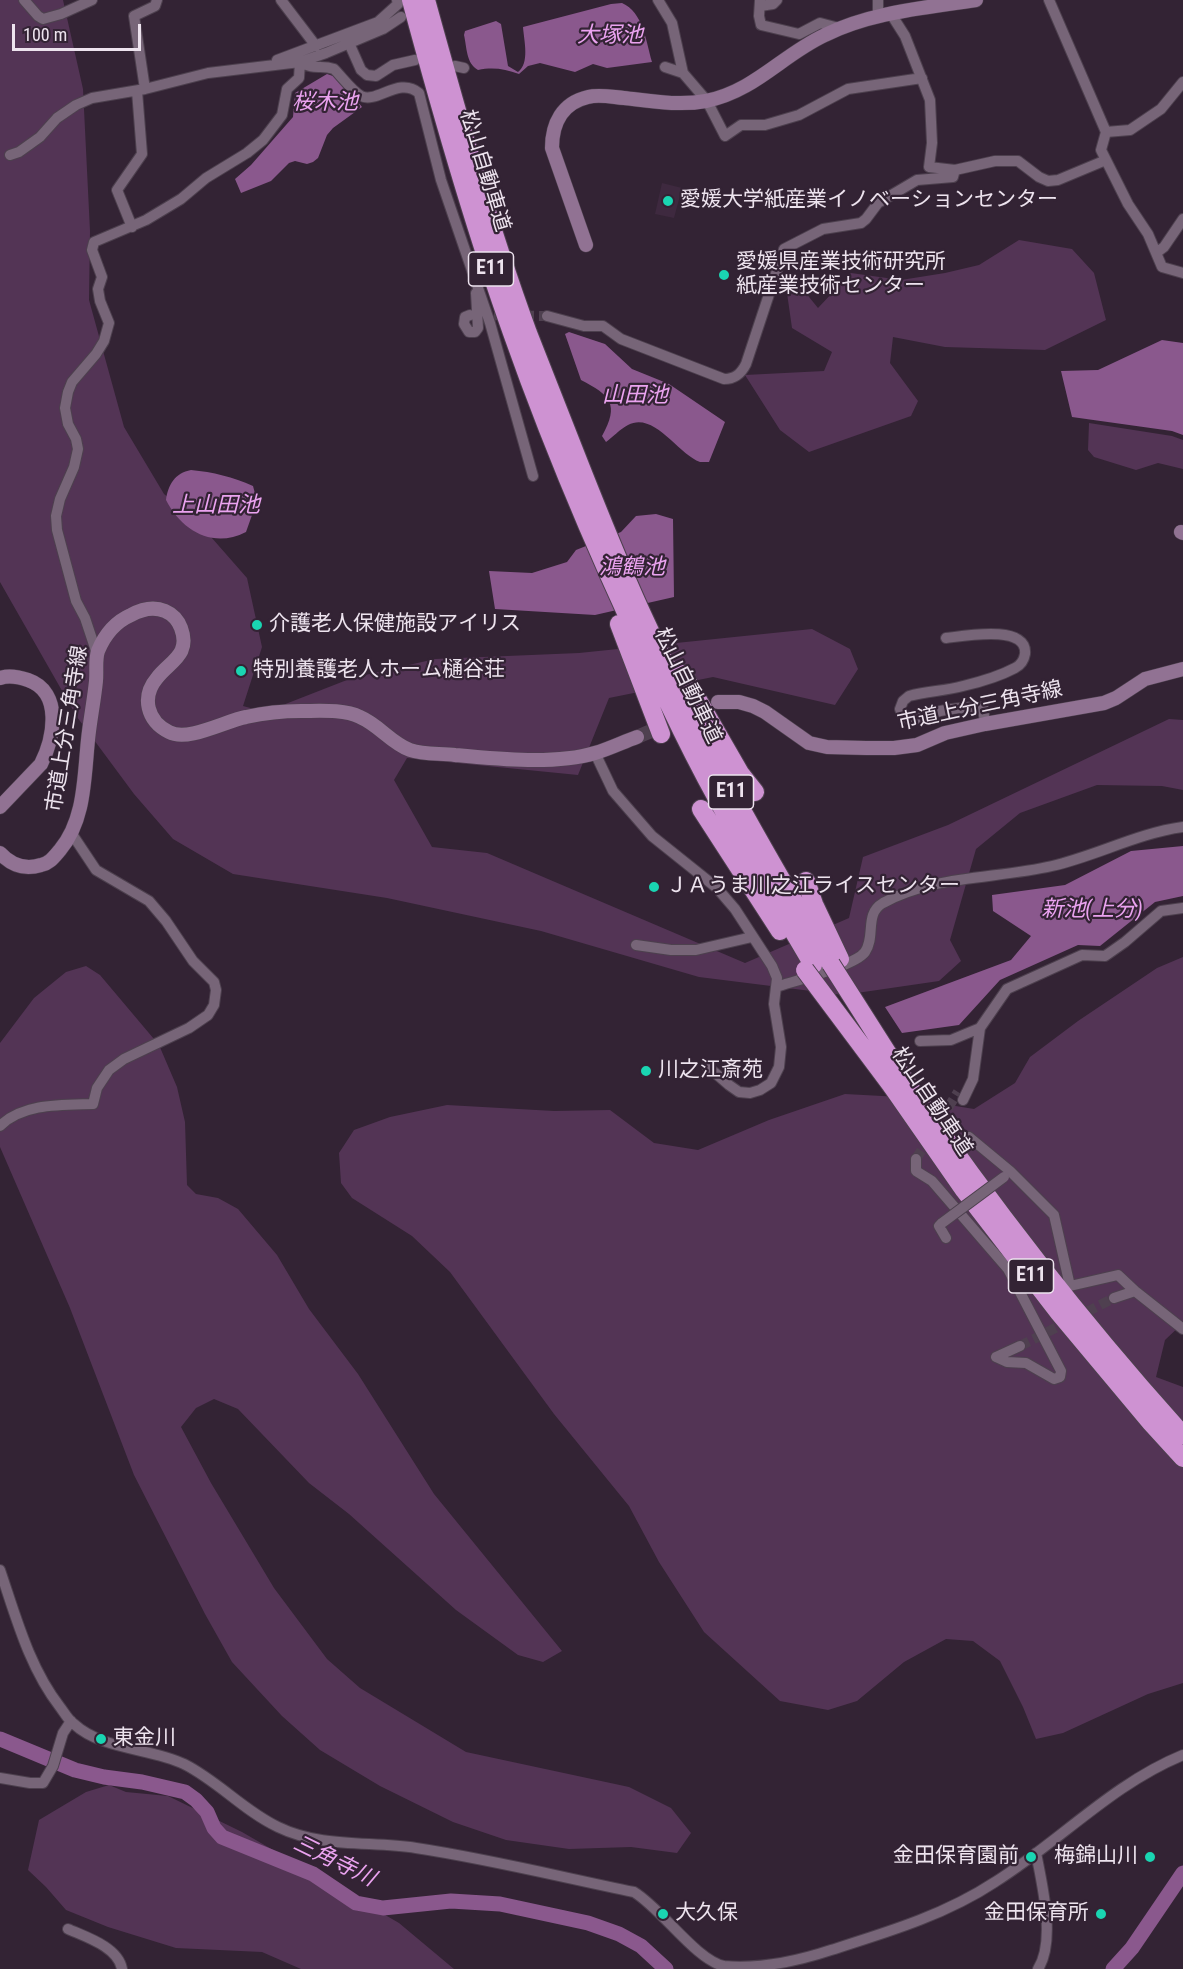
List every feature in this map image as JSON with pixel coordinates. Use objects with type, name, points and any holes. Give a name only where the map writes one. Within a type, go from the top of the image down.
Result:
[{"type":"highway","name":"松山自動車道","points":[[411,0],[466,196],[512,334],[596,527]]},
{"type":"highway","name":"松山自動車道","points":[[426,0],[454,102],[500,251],[596,527]]},
{"type":"highway","points":[[433,0],[454,102]]},
{"type":"highway","points":[[596,527],[635,617],[661,734]]},
{"type":"highway","points":[[596,527],[635,617],[755,792]]},
{"type":"highway","name":"松山自動車道","points":[[635,617],[683,733],[746,850],[822,964]]},
{"type":"highway","points":[[701,809],[822,964],[903,1082]]},
{"type":"highway","points":[[806,881],[814,904],[822,964],[903,1082]]},
{"type":"highway","name":"松山自動車道","points":[[903,1082],[1074,1308],[1183,1435]]},
{"type":"highway","name":"松山自動車道","points":[[903,1082],[964,1190],[1045,1294],[1151,1423],[1183,1458]]},
{"type":"street","points":[[24,0],[42,19],[61,14],[92,0]]},
{"type":"street","points":[[132,227],[117,190],[142,154],[141,90],[134,16],[155,6],[157,0]]},
{"type":"street","points":[[281,0],[316,46]]},
{"type":"street","points":[[266,65],[378,22],[398,4],[397,0]]},
{"type":"street","points":[[658,0],[672,23],[683,73],[707,101],[725,136],[741,125],[765,125],[800,115],[848,89],[922,78]]},
{"type":"street","points":[[777,0],[773,4],[760,3],[761,24],[799,34],[820,23],[839,28]]},
{"type":"street","points":[[878,0],[885,15],[904,36],[930,100],[932,143],[929,167],[955,170],[995,161],[1018,161],[1048,181],[1058,180],[1106,160]]},
{"type":"street","points":[[586,245],[552,148],[552,132],[557,119],[570,105],[585,97],[599,95],[674,103],[707,101],[749,86],[801,49],[839,28],[885,15],[976,0]]},
{"type":"street","points":[[1049,0],[1106,132],[1101,150],[1128,204],[1148,234],[1162,267],[1183,273]]},
{"type":"street","points":[[10,155],[40,137],[57,118],[76,105],[93,98],[141,90],[208,73],[300,62],[383,29],[401,17]]},
{"type":"street","points":[[349,43],[361,70],[368,75],[376,76],[393,65],[415,60]]},
{"type":"street","points":[[97,654],[85,618],[76,601],[57,530],[56,516],[60,499],[74,467],[78,449],[76,439],[68,424],[65,408],[68,392],[72,382],[104,341],[109,323],[100,301],[98,290],[102,277],[93,250],[94,242],[132,227],[181,199],[206,178],[247,153],[263,140],[282,115],[287,89],[299,78],[300,62]]},
{"type":"street","points":[[300,62],[309,68],[330,67],[334,69],[359,95],[367,98],[402,87],[413,88],[419,93],[441,180],[490,323],[533,476]]},
{"type":"street","points":[[665,67],[683,73]]},
{"type":"street","points":[[1106,132],[1130,130],[1161,109],[1183,82]]},
{"type":"street","points":[[547,316],[584,326],[603,326],[621,339],[724,379],[731,379],[742,371],[746,364],[784,249],[823,229],[861,223],[878,203],[917,180],[953,177],[955,170]]},
{"type":"street","points":[[1156,253],[1164,247],[1183,219]]},
{"type":"street","points":[[470,315],[465,317],[464,324],[467,331],[476,332],[478,328],[474,275]]},
{"type":"street","name":"市道上分三角寺線","points":[[0,853],[17,866],[37,866],[49,863],[72,834],[81,802],[97,654],[104,637],[123,619],[135,613],[156,608],[176,618],[182,632],[183,646],[175,662],[158,676],[148,698],[147,706],[156,724],[171,734],[183,735],[254,715],[277,712],[347,713],[362,717],[396,743],[413,751],[555,760],[595,753],[637,736]]},
{"type":"street","points":[[946,638],[968,635],[1011,635],[1021,640],[1026,648],[1024,659],[1017,667],[962,687],[909,696],[903,701],[900,709],[902,716],[916,719],[937,711],[983,706],[985,724]]},
{"type":"street","name":"市道上分三角寺線","points":[[718,702],[739,702],[753,706],[809,743],[827,747],[894,748],[916,745],[945,733],[985,724],[1104,703],[1145,679],[1183,669]]},
{"type":"street","name":"市道上分三角寺線","points":[[0,678],[5,676],[25,679],[41,687],[48,696],[52,718],[46,755],[41,764],[0,807]]},
{"type":"street","points":[[595,753],[613,790],[652,836],[717,888],[735,909],[772,966],[777,978],[774,1004],[781,1047],[779,1067],[771,1083],[750,1094],[739,1092],[707,1066]]},
{"type":"street","points":[[776,987],[852,962],[865,952],[869,942],[871,915],[879,905],[898,895],[924,886],[1021,873],[1054,866],[1134,839],[1183,826]]},
{"type":"street","points":[[0,1126],[6,1120],[22,1112],[51,1106],[93,1104],[97,1088],[109,1070],[124,1059],[189,1028],[208,1015],[214,1005],[216,990],[214,982],[193,961],[166,921],[149,901],[96,870],[72,834]]},
{"type":"street","points":[[961,1096],[973,1079],[981,1028],[1007,989],[1082,955],[1105,956],[1161,911],[1183,908]]},
{"type":"street","points":[[636,945],[671,950],[696,950],[752,937]]},
{"type":"street","points":[[920,1041],[951,1040],[981,1028]]},
{"type":"street","points":[[969,1137],[1054,1215],[1070,1286],[1118,1275],[1183,1329]]},
{"type":"street","points":[[916,1159],[916,1172],[932,1181],[1008,1269],[1060,1371],[1060,1377],[1054,1379],[1026,1363],[1007,1362],[996,1357],[1020,1346]]},
{"type":"street","points":[[946,1238],[939,1226],[1007,1174]]},
{"type":"street","points":[[1114,1298],[1135,1291]]},
{"type":"street","points":[[0,1570],[33,1662],[50,1693],[71,1721],[93,1736],[183,1764],[278,1827],[303,1836],[327,1842],[417,1848],[634,1892],[646,1900],[706,1958],[723,1966],[740,1969],[766,1967],[803,1959],[922,1920],[957,1904],[995,1882],[1128,1784],[1159,1765],[1183,1755]]},
{"type":"street","points":[[0,1778],[42,1783],[53,1766],[63,1733],[71,1721]]},
{"type":"street","points":[[1036,1853],[1047,1932],[1045,1958],[1038,1969]]},
{"type":"street","points":[[68,1929],[107,1949],[118,1958],[122,1969]]},
{"type":"shaded area","points":[[0,0],[63,0],[83,89],[90,231],[89,300],[124,427],[164,494],[197,521],[247,578],[262,647],[243,706],[265,712],[352,678],[435,659],[579,653],[812,629],[850,649],[858,669],[835,705],[713,677],[609,698],[578,775],[407,758],[394,780],[432,847],[487,853],[745,963],[849,918],[863,857],[948,825],[1169,719],[1183,720],[1183,790],[1162,786],[1097,785],[1020,813],[976,849],[950,940],[961,961],[939,981],[843,995],[699,977],[541,931],[387,898],[233,874],[173,839],[134,794],[77,717],[0,582]]},
{"type":"shaded area","name":"愛媛大学紙産業イノベーションセンター","points":[[662,183],[682,188],[674,218],[655,214]]},
{"type":"shaded area","points":[[1019,240],[1072,249],[1094,273],[1106,320],[1045,350],[945,347],[893,337],[890,363],[918,401],[911,416],[809,452],[780,430],[745,375],[824,371],[832,352],[792,328],[785,279],[792,276],[818,308],[851,273],[901,280],[945,273],[979,265]]},
{"type":"shaded area","points":[[1089,423],[1172,436],[1183,440],[1183,469],[1158,463],[1136,470],[1094,457],[1088,450]]},
{"type":"shaded area","points":[[1183,957],[1183,1323],[1165,1340],[1156,1377],[1183,1387],[1183,1683],[1148,1694],[1063,1733],[1036,1739],[1000,1661],[973,1641],[946,1639],[904,1662],[857,1701],[828,1710],[780,1701],[704,1632],[659,1562],[629,1506],[554,1414],[450,1272],[412,1236],[352,1198],[341,1183],[339,1153],[354,1130],[390,1117],[447,1105],[554,1111],[610,1110],[654,1143],[698,1150],[769,1120],[845,1094],[901,1097],[974,1109],[1015,1083],[1030,1057],[1078,1021],[1157,968]]},
{"type":"shaded area","points":[[86,966],[100,975],[159,1045],[177,1087],[185,1122],[187,1185],[196,1194],[218,1198],[238,1209],[277,1255],[309,1309],[358,1374],[434,1494],[562,1651],[543,1662],[518,1655],[456,1610],[349,1514],[309,1483],[238,1409],[214,1399],[196,1408],[181,1427],[211,1483],[274,1588],[327,1659],[360,1688],[466,1752],[629,1787],[671,1808],[691,1833],[677,1853],[631,1847],[569,1849],[506,1840],[453,1822],[380,1786],[320,1750],[282,1716],[232,1662],[134,1475],[70,1308],[0,1147],[0,1043],[34,998],[66,972]]},
{"type":"shaded area","points":[[109,1785],[126,1792],[168,1796],[242,1832],[399,1923],[454,1969],[301,1969],[262,1952],[176,1948],[108,1927],[66,1910],[28,1870],[39,1820],[86,1792]]},
{"type":"water","name":"大塚池","points":[[622,3],[635,13],[639,20],[652,62],[607,68],[593,64],[575,72],[540,63],[528,66],[519,74],[499,69],[478,70],[469,59],[465,31],[496,21],[501,24],[508,66],[518,72],[522,68],[525,57],[523,27]]},
{"type":"water","name":"桜木池","points":[[327,74],[339,78],[362,107],[333,128],[327,135],[318,158],[313,162],[289,163],[271,181],[241,193],[235,179],[251,165],[293,117],[295,93]]},
{"type":"water","name":"山田池","points":[[569,332],[605,344],[632,369],[669,384],[725,422],[709,462],[700,462],[692,458],[656,428],[638,422],[628,425],[606,442],[602,436],[610,416],[609,402],[599,391],[581,380],[565,334]]},
{"type":"water","points":[[1162,340],[1183,343],[1183,435],[1172,431],[1072,417],[1061,371],[1098,370]]},
{"type":"water","name":"上山田池","points":[[191,470],[223,475],[253,486],[257,501],[246,532],[222,539],[210,538],[190,528],[173,511],[166,500],[171,485],[181,474]]},
{"type":"water","name":"鴻鶴池","points":[[656,514],[673,519],[674,597],[595,615],[495,609],[489,571],[532,573],[567,562],[576,550],[621,532],[636,516]]},
{"type":"water","name":"新池(上分)","points":[[1183,846],[1183,896],[1155,902],[1100,946],[1078,945],[1000,980],[959,1025],[902,1033],[885,1007],[1011,960],[1031,936],[993,911],[992,895],[1065,885],[1131,851]]},
{"type":"waterway","name":"三角寺川","points":[[0,1739],[75,1770],[185,1792],[207,1812],[214,1828],[222,1837],[313,1874],[356,1903],[383,1908],[451,1901],[500,1904],[588,1923],[619,1934],[641,1946],[666,1969]]},
{"type":"waterway","name":"三角寺川","points":[[1113,1969],[1132,1948],[1183,1873]]},
{"type":"tunnel","points":[[479,315],[547,316]]},
{"type":"tunnel","points":[[637,737],[686,716]]},
{"type":"tunnel","points":[[916,1159],[958,1092]]},
{"type":"tunnel","points":[[1020,1346],[1114,1298]]},
{"type":"place","name":"愛媛大学紙産業イノベーションセンター","points":[[668,201]]},
{"type":"place","name":"愛媛県産業技術研究所 紙産業技術センター","points":[[724,275]]},
{"type":"place","name":"介護老人保健施設アイリス","points":[[257,625]]},
{"type":"place","name":"特別養護老人ホーム樋谷荘","points":[[241,671]]},
{"type":"place","name":"ＪＡうま川之江ライスセンター","points":[[654,887]]},
{"type":"place","name":"川之江斎苑","points":[[646,1071]]},
{"type":"place","name":"東金川","points":[[101,1739]]},
{"type":"place","name":"金田保育園前","points":[[1031,1857]]},
{"type":"place","name":"梅錦山川","points":[[1150,1857]]},
{"type":"place","name":"大久保","points":[[663,1914]]},
{"type":"place","name":"金田保育所","points":[[1101,1914]]}]
